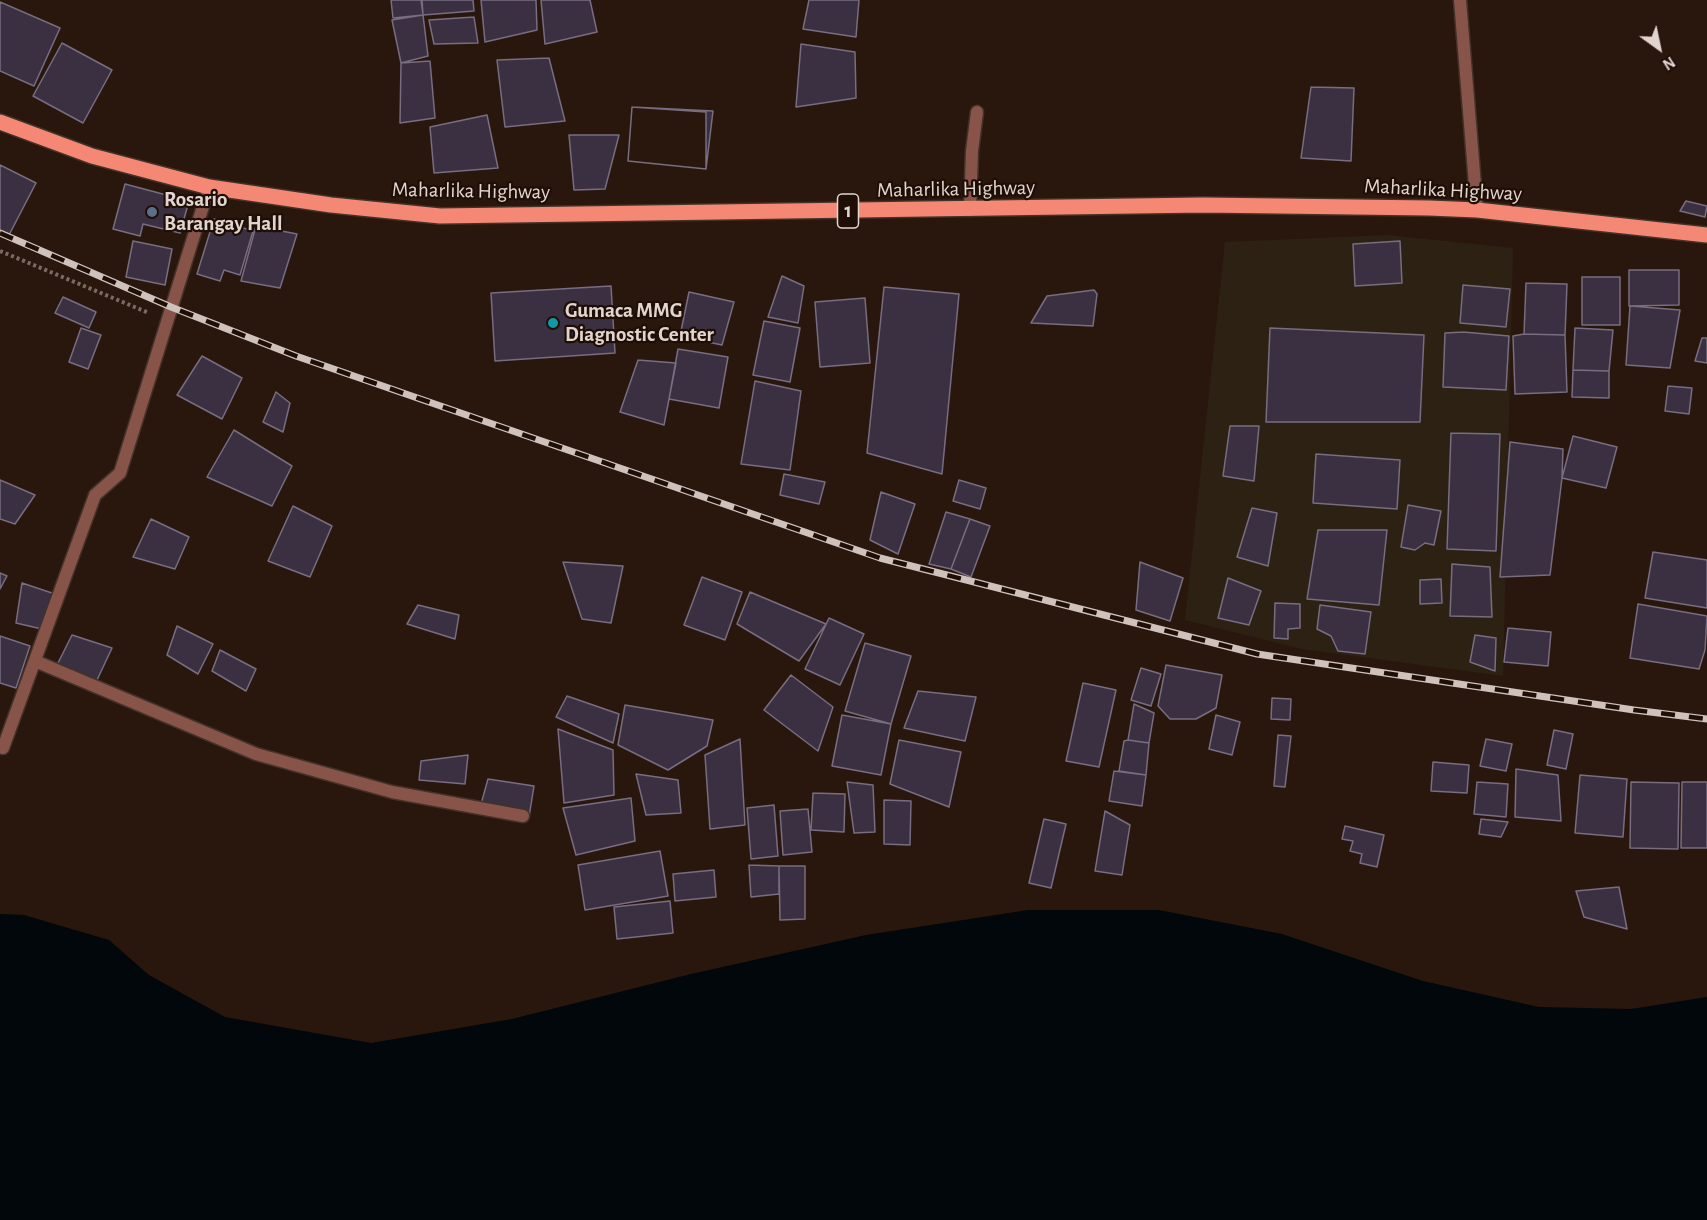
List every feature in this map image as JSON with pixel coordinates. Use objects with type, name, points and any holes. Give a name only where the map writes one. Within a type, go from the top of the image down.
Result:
[{"type":"main road","name":"Maharlika Highway","points":[[0,122],[92,156],[208,187],[331,205],[440,216],[1203,205],[1477,210],[1707,235]]},
{"type":"street","points":[[1460,0],[1477,210]]},
{"type":"street","points":[[970,210],[972,151],[977,112]]},
{"type":"street","points":[[3,748],[95,495],[120,473],[208,187]]},
{"type":"street","points":[[35,661],[256,754],[392,792],[523,816]]},
{"type":"path","points":[[0,251],[167,320]]},
{"type":"shaded area","points":[[1387,235],[1513,248],[1503,676],[1302,649],[1185,620],[1225,242]]},
{"type":"shaded area","points":[[1028,910],[1159,910],[1282,934],[1423,981],[1539,1007],[1631,1009],[1707,997],[1707,1220],[0,1220],[0,914],[24,915],[109,940],[149,975],[225,1017],[371,1043],[512,1019],[691,974],[866,935]]},
{"type":"building","points":[[391,0],[421,0],[423,15],[393,18]]},
{"type":"building","points":[[422,0],[473,0],[474,11],[423,15]]},
{"type":"building","points":[[481,0],[536,0],[537,30],[485,42]]},
{"type":"building","points":[[541,0],[590,0],[597,32],[545,44]]},
{"type":"building","points":[[809,0],[859,0],[856,37],[803,29]]},
{"type":"building","points":[[0,2],[60,28],[34,86],[0,71]]},
{"type":"building","points":[[423,15],[428,56],[401,63],[392,20]]},
{"type":"building","points":[[474,17],[478,43],[434,44],[429,20]]},
{"type":"building","points":[[62,43],[112,70],[83,123],[33,96]]},
{"type":"building","points":[[801,44],[855,52],[856,98],[796,107]]},
{"type":"building","points":[[549,58],[565,121],[505,127],[497,60]]},
{"type":"building","points":[[430,61],[435,118],[400,123],[401,63]]},
{"type":"building","points":[[1311,87],[1354,88],[1351,161],[1301,158]]},
{"type":"building","points":[[632,107],[706,112],[706,169],[628,161]]},
{"type":"building","points":[[632,107],[713,111],[706,169],[628,161]]},
{"type":"building","points":[[487,115],[498,168],[434,173],[430,127]]},
{"type":"building","points":[[569,135],[619,135],[605,189],[574,190]]},
{"type":"building","points":[[0,165],[36,183],[9,235],[0,231]]},
{"type":"building","name":"Rosario Barangay Hall","points":[[125,184],[189,201],[180,233],[143,224],[140,236],[113,229]]},
{"type":"building","points":[[1686,201],[1707,206],[1705,217],[1680,211]]},
{"type":"building","points":[[214,219],[253,231],[240,275],[224,270],[220,281],[197,274]]},
{"type":"building","points":[[256,226],[297,234],[280,288],[241,281]]},
{"type":"building","points":[[133,241],[172,249],[165,285],[126,277]]},
{"type":"building","points":[[1400,241],[1402,283],[1355,286],[1353,244]]},
{"type":"building","points":[[1629,270],[1679,270],[1679,305],[1629,306]]},
{"type":"building","points":[[782,276],[804,286],[798,323],[768,317]]},
{"type":"building","points":[[1582,277],[1620,277],[1620,325],[1582,325]]},
{"type":"building","points":[[1526,283],[1567,284],[1565,335],[1524,334]]},
{"type":"building","points":[[1463,285],[1510,289],[1506,327],[1460,323]]},
{"type":"building","name":"Gumaca MMG Diagnostic Center","points":[[611,286],[615,353],[495,361],[491,293]]},
{"type":"building","points":[[884,287],[959,294],[942,474],[867,453]]},
{"type":"building","points":[[1094,290],[1097,294],[1093,326],[1031,323],[1047,296]]},
{"type":"building","points":[[689,292],[734,302],[722,345],[680,336]]},
{"type":"building","points":[[63,297],[96,312],[89,328],[55,313]]},
{"type":"building","points":[[865,298],[870,363],[820,367],[815,302]]},
{"type":"building","points":[[1630,306],[1680,310],[1670,368],[1626,365]]},
{"type":"building","points":[[764,321],[800,328],[790,382],[753,375]]},
{"type":"building","points":[[81,328],[101,335],[88,369],[69,362]]},
{"type":"building","points":[[1270,328],[1424,335],[1420,422],[1266,422]]},
{"type":"building","points":[[1575,328],[1613,330],[1609,371],[1573,370]]},
{"type":"building","points":[[1463,332],[1509,336],[1506,390],[1443,387],[1445,333]]},
{"type":"building","points":[[1565,335],[1567,392],[1515,394],[1513,336]]},
{"type":"building","points":[[1702,338],[1707,338],[1707,363],[1695,361]]},
{"type":"building","points":[[678,349],[728,357],[719,408],[669,399]]},
{"type":"building","points":[[202,356],[242,378],[222,419],[177,395]]},
{"type":"building","points":[[638,360],[676,363],[664,425],[620,412]]},
{"type":"building","points":[[1573,370],[1609,371],[1609,398],[1572,397]]},
{"type":"building","points":[[755,381],[801,391],[790,470],[741,464]]},
{"type":"building","points":[[1668,386],[1692,388],[1689,414],[1665,411]]},
{"type":"building","points":[[276,392],[290,403],[283,432],[263,422]]},
{"type":"building","points":[[1230,426],[1259,426],[1254,481],[1223,476]]},
{"type":"building","points":[[234,430],[292,466],[272,506],[207,477]]},
{"type":"building","points":[[1451,433],[1500,434],[1496,551],[1447,549]]},
{"type":"building","points":[[1573,436],[1617,447],[1606,488],[1562,478]]},
{"type":"building","points":[[1510,442],[1563,449],[1562,478],[1550,575],[1500,577]]},
{"type":"building","points":[[1316,454],[1400,460],[1397,509],[1313,503]]},
{"type":"building","points":[[784,474],[825,482],[819,504],[780,495]]},
{"type":"building","points":[[0,480],[35,495],[15,524],[0,519]]},
{"type":"building","points":[[959,480],[986,488],[980,509],[953,501]]},
{"type":"building","points":[[881,492],[915,504],[898,554],[870,540]]},
{"type":"building","points":[[1408,505],[1441,511],[1434,545],[1425,543],[1415,550],[1401,547]]},
{"type":"building","points":[[293,506],[332,526],[310,577],[268,561]]},
{"type":"building","points":[[1252,508],[1277,513],[1268,566],[1237,557]]},
{"type":"building","points":[[946,512],[970,519],[951,569],[929,564]]},
{"type":"building","points":[[151,519],[189,537],[175,569],[133,557]]},
{"type":"building","points":[[970,519],[990,526],[971,577],[951,569]]},
{"type":"building","points":[[1318,530],[1387,530],[1379,605],[1307,599]]},
{"type":"building","points":[[1653,552],[1707,560],[1707,608],[1645,598]]},
{"type":"building","points":[[563,562],[623,566],[611,623],[582,619]]},
{"type":"building","points":[[1140,562],[1183,578],[1170,621],[1136,610]]},
{"type":"building","points":[[1452,564],[1490,567],[1492,617],[1450,616]]},
{"type":"building","points":[[0,573],[7,576],[0,589]]},
{"type":"building","points":[[702,577],[742,592],[725,640],[684,625]]},
{"type":"building","points":[[1228,578],[1261,591],[1249,625],[1218,618]]},
{"type":"building","points":[[1441,579],[1442,603],[1420,604],[1420,580]]},
{"type":"building","points":[[22,583],[58,595],[46,630],[16,623]]},
{"type":"building","points":[[750,592],[826,624],[799,661],[737,624]]},
{"type":"building","points":[[1275,603],[1300,604],[1300,628],[1288,629],[1288,639],[1274,638]]},
{"type":"building","points":[[1638,604],[1707,616],[1705,650],[1699,669],[1630,658]]},
{"type":"building","points":[[418,605],[459,615],[455,639],[407,624]]},
{"type":"building","points":[[1320,605],[1371,612],[1365,654],[1338,651],[1331,636],[1317,629]]},
{"type":"building","points":[[829,618],[864,634],[840,685],[805,669]]},
{"type":"building","points":[[177,626],[213,644],[198,674],[167,655]]},
{"type":"building","points":[[1508,628],[1551,632],[1548,666],[1504,662]]},
{"type":"building","points":[[72,635],[112,648],[97,680],[55,669]]},
{"type":"building","points":[[1475,635],[1496,638],[1495,671],[1470,662]]},
{"type":"building","points":[[0,636],[30,646],[16,688],[0,683]]},
{"type":"building","points":[[865,643],[911,656],[891,724],[845,711]]},
{"type":"building","points":[[220,650],[256,669],[246,691],[212,671]]},
{"type":"building","points":[[1166,665],[1222,675],[1216,708],[1196,719],[1170,719],[1158,706]]},
{"type":"building","points":[[1141,668],[1161,674],[1151,706],[1131,700]]},
{"type":"building","points":[[791,675],[833,707],[818,751],[764,710]]},
{"type":"building","points":[[1083,683],[1116,690],[1099,767],[1066,761]]},
{"type":"building","points":[[918,691],[976,697],[965,741],[904,728]]},
{"type":"building","points":[[567,696],[619,714],[613,743],[556,717]]},
{"type":"building","points":[[1272,698],[1291,699],[1290,720],[1271,719]]},
{"type":"building","points":[[1134,704],[1154,713],[1149,743],[1128,740]]},
{"type":"building","points":[[625,705],[713,720],[707,746],[668,770],[618,745]]},
{"type":"building","points":[[842,715],[891,724],[881,775],[832,766]]},
{"type":"building","points":[[1216,715],[1240,722],[1232,755],[1209,749]]},
{"type":"building","points":[[558,729],[613,750],[614,795],[564,803]]},
{"type":"building","points":[[1554,730],[1573,734],[1566,769],[1547,765]]},
{"type":"building","points":[[1278,735],[1291,736],[1285,787],[1274,786]]},
{"type":"building","points":[[740,739],[745,825],[710,829],[705,755]]},
{"type":"building","points":[[1486,739],[1512,744],[1506,771],[1480,766]]},
{"type":"building","points":[[899,740],[961,752],[949,807],[890,784]]},
{"type":"building","points":[[1124,741],[1149,743],[1146,775],[1119,771]]},
{"type":"building","points":[[468,755],[465,784],[419,780],[421,761]]},
{"type":"building","points":[[1433,762],[1469,765],[1467,793],[1431,791]]},
{"type":"building","points":[[1516,769],[1558,775],[1561,821],[1515,817]]},
{"type":"building","points":[[1114,771],[1146,775],[1142,806],[1109,801]]},
{"type":"building","points":[[636,774],[678,780],[681,813],[646,815]]},
{"type":"building","points":[[1580,775],[1627,779],[1623,837],[1575,833]]},
{"type":"building","points":[[488,779],[534,786],[529,817],[481,804]]},
{"type":"building","points":[[847,782],[873,785],[875,832],[854,833]]},
{"type":"building","points":[[1477,782],[1508,784],[1506,817],[1474,814]]},
{"type":"building","points":[[1631,782],[1679,783],[1678,849],[1630,848]]},
{"type":"building","points":[[1682,782],[1707,782],[1707,848],[1681,848]]},
{"type":"building","points":[[813,793],[845,794],[844,832],[811,830]]},
{"type":"building","points":[[631,798],[635,841],[576,855],[563,808]]},
{"type":"building","points":[[884,800],[911,801],[910,845],[884,844]]},
{"type":"building","points":[[774,805],[778,856],[751,859],[747,808]]},
{"type":"building","points":[[808,809],[812,852],[783,855],[780,811]]},
{"type":"building","points":[[1105,811],[1130,825],[1122,875],[1095,871]]},
{"type":"building","points":[[1044,819],[1066,824],[1051,888],[1029,883]]},
{"type":"building","points":[[1481,819],[1508,822],[1501,837],[1479,834]]},
{"type":"building","points":[[1345,826],[1384,835],[1377,867],[1360,863],[1362,854],[1350,851],[1353,841],[1342,839]]},
{"type":"building","points":[[660,851],[668,896],[585,910],[578,865]]},
{"type":"building","points":[[749,865],[779,866],[779,894],[751,897]]},
{"type":"building","points":[[779,866],[805,866],[805,919],[780,920]]},
{"type":"building","points":[[714,870],[716,897],[675,901],[673,874]]},
{"type":"building","points":[[1619,887],[1627,929],[1584,917],[1576,891]]},
{"type":"building","points":[[670,901],[673,933],[617,939],[614,907]]},
{"type":"railway","points":[[0,233],[171,307],[296,356],[880,558],[1257,654],[1707,719]]},
{"type":"place","name":"Rosario Barangay Hall","points":[[152,212]]},
{"type":"place","name":"Gumaca MMG Diagnostic Center","points":[[553,323]]}]
